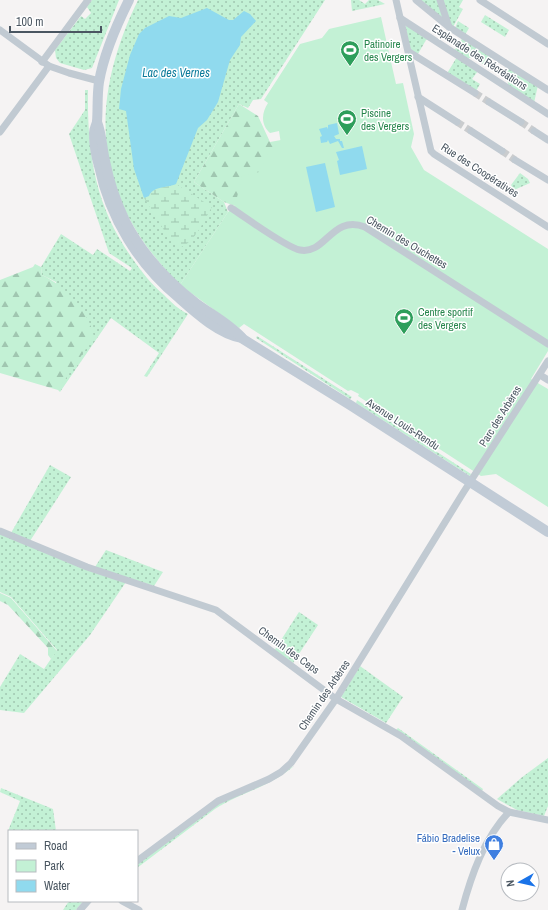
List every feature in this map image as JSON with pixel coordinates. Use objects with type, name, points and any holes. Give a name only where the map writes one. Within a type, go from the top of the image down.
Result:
[{"type":"main road","name":"Avenue Louis-Rendu","points":[[129,0],[112,36],[99,81],[97,122],[101,132],[105,161],[113,193],[126,222],[142,250],[178,288],[232,328],[243,339],[350,405],[548,532]]},
{"type":"street","points":[[42,62],[88,0]]},
{"type":"street","name":"Rue des Coopératives","points":[[396,0],[409,52],[426,135],[434,154],[548,226]]},
{"type":"street","name":"Esplanade des Récréations","points":[[416,0],[449,27],[548,90]]},
{"type":"street","points":[[440,0],[449,27]]},
{"type":"street","points":[[480,0],[548,44]]},
{"type":"street","name":"Esplanade des Récréations","points":[[400,18],[548,114]]},
{"type":"street","points":[[0,30],[49,66],[99,81]]},
{"type":"street","points":[[409,52],[475,93]]},
{"type":"street","points":[[0,132],[49,66]]},
{"type":"street","points":[[418,97],[457,122]]},
{"type":"street","points":[[489,102],[520,122]]},
{"type":"street","points":[[471,131],[502,151]]},
{"type":"street","points":[[534,131],[544,134],[548,140]]},
{"type":"street","points":[[515,160],[548,180]]},
{"type":"street","name":"Chemin des Ouchettes","points":[[231,208],[300,250],[310,249],[322,242],[343,225],[354,224],[365,227],[548,344]]},
{"type":"street","name":"Parc des Arbères","points":[[470,482],[548,362]]},
{"type":"street","points":[[540,375],[548,380]]},
{"type":"street","name":"Chemin des Arbères","points":[[138,860],[218,801],[269,780],[281,772],[291,762],[336,699],[470,482]]},
{"type":"street","name":"Chemin des Ceps","points":[[0,531],[88,567],[216,610],[336,699],[401,736],[469,786],[509,812],[548,820]]},
{"type":"street","points":[[462,910],[471,878],[491,836],[500,821],[509,812]]},
{"type":"street","points":[[80,910],[87,902]]},
{"type":"street","points":[[124,902],[139,910]]},
{"type":"green space","points":[[92,0],[119,0],[92,68],[84,70],[60,63],[56,58],[55,50],[81,16],[85,19],[91,13],[87,7]]},
{"type":"green space","points":[[138,0],[325,0],[261,99],[253,100],[248,108],[239,104],[194,182],[224,202],[228,212],[180,285],[151,252],[130,219],[115,185],[107,150],[106,115],[111,78],[121,39]]},
{"type":"green space","points":[[351,0],[359,0],[365,4],[369,0],[378,0],[385,4],[352,11]]},
{"type":"green space","points":[[418,0],[463,0],[459,7],[463,9],[453,27]]},
{"type":"green space","points":[[485,15],[509,30],[505,37],[481,22]]},
{"type":"green space","name":"Centre sportif des Vergers","points":[[381,17],[396,84],[403,83],[414,134],[411,147],[424,170],[548,249],[548,351],[531,379],[548,389],[548,507],[496,474],[481,476],[358,396],[359,394],[351,390],[348,391],[244,324],[239,328],[180,285],[228,212],[235,206],[242,176],[259,172],[270,148],[281,144],[279,131],[270,133],[263,122],[264,110],[268,103],[264,100],[300,44],[322,38],[329,29]]},
{"type":"green space","points":[[458,21],[469,28],[465,35],[455,28]]},
{"type":"green space","points":[[405,24],[429,39],[426,40],[418,54],[411,52]]},
{"type":"green space","points":[[463,37],[492,56],[489,68],[472,57],[467,59],[454,51]]},
{"type":"green space","points":[[457,57],[478,71],[472,79],[480,84],[476,91],[446,75]]},
{"type":"green space","points":[[510,67],[538,85],[534,103],[509,87],[507,79],[504,77]]},
{"type":"green space","points":[[85,90],[88,90],[89,136],[92,157],[96,178],[109,219],[119,238],[147,278],[172,303],[188,314],[147,377],[144,376],[159,353],[111,318],[60,392],[58,390],[56,282],[42,275],[41,267],[61,234],[93,255],[97,249],[130,271],[132,268],[109,253],[69,134],[85,110]]},
{"type":"green space","points":[[239,104],[258,116],[270,142],[281,140],[282,145],[235,206],[224,202],[194,182]]},
{"type":"green space","points":[[520,173],[528,179],[530,183],[514,190],[511,185]]},
{"type":"green space","points":[[176,184],[212,207],[190,241],[179,248],[172,243],[144,198],[149,196],[154,190]]},
{"type":"green space","points":[[35,264],[41,267],[42,275],[59,286],[75,300],[87,318],[94,337],[58,390],[0,373],[0,280],[33,267]]},
{"type":"green space","points":[[257,336],[352,397],[350,399],[256,338]]},
{"type":"green space","points":[[357,400],[471,474],[470,476],[356,403]]},
{"type":"green space","points":[[50,465],[71,477],[30,541],[11,533]]},
{"type":"green space","points":[[0,533],[126,582],[90,635],[24,713],[0,710],[0,687],[20,654],[44,669],[57,650],[11,597],[0,592]]},
{"type":"green space","points":[[106,550],[163,572],[154,586],[95,567]]},
{"type":"green space","points":[[0,593],[11,598],[57,651],[51,659],[48,655],[48,648],[8,605],[0,601]]},
{"type":"green space","points":[[299,612],[318,625],[293,663],[274,651]]},
{"type":"green space","points":[[360,666],[403,697],[386,723],[341,697]]},
{"type":"green space","points":[[398,728],[483,789],[482,791],[396,730]]},
{"type":"green space","points":[[548,758],[548,806],[544,816],[517,810],[497,799],[521,778]]},
{"type":"green space","points":[[294,766],[265,785],[235,798],[215,809],[138,867],[138,862],[215,806]]},
{"type":"green space","points":[[1,788],[53,809],[56,830],[8,830],[20,801],[0,792]]},
{"type":"green space","points":[[68,902],[82,902],[76,910],[63,910]]},
{"type":"water","name":"Lac des Vernes","points":[[207,8],[229,20],[233,20],[244,11],[250,14],[256,21],[241,37],[240,45],[230,60],[218,102],[207,120],[198,128],[176,184],[154,190],[149,196],[144,198],[134,169],[126,111],[119,109],[121,89],[130,55],[139,34],[145,28],[169,16],[181,18]]},
{"type":"water","points":[[337,123],[339,134],[334,136],[336,139],[340,139],[340,141],[342,141],[344,148],[342,148],[338,141],[330,144],[328,140],[327,142],[321,143],[320,137],[322,136],[319,129],[327,127],[328,129],[328,125]]},
{"type":"water","name":"Piscine des Vergers","points":[[362,146],[367,169],[340,175],[337,161],[339,160],[336,152]]},
{"type":"water","points":[[325,163],[335,207],[316,212],[306,167]]},
{"type":"tunnel","points":[[475,93],[489,102]]},
{"type":"tunnel","points":[[457,122],[471,131]]},
{"type":"tunnel","points":[[521,122],[534,131]]},
{"type":"tunnel","points":[[502,151],[515,160]]},
{"type":"place","name":"Patinoire des Vergers","points":[[350,67]]},
{"type":"place","name":"Piscine des Vergers","points":[[347,136]]},
{"type":"place","name":"Centre sportif des Vergers","points":[[404,335]]},
{"type":"place","name":"Fábio Bradelise - Velux","points":[[494,861]]}]
